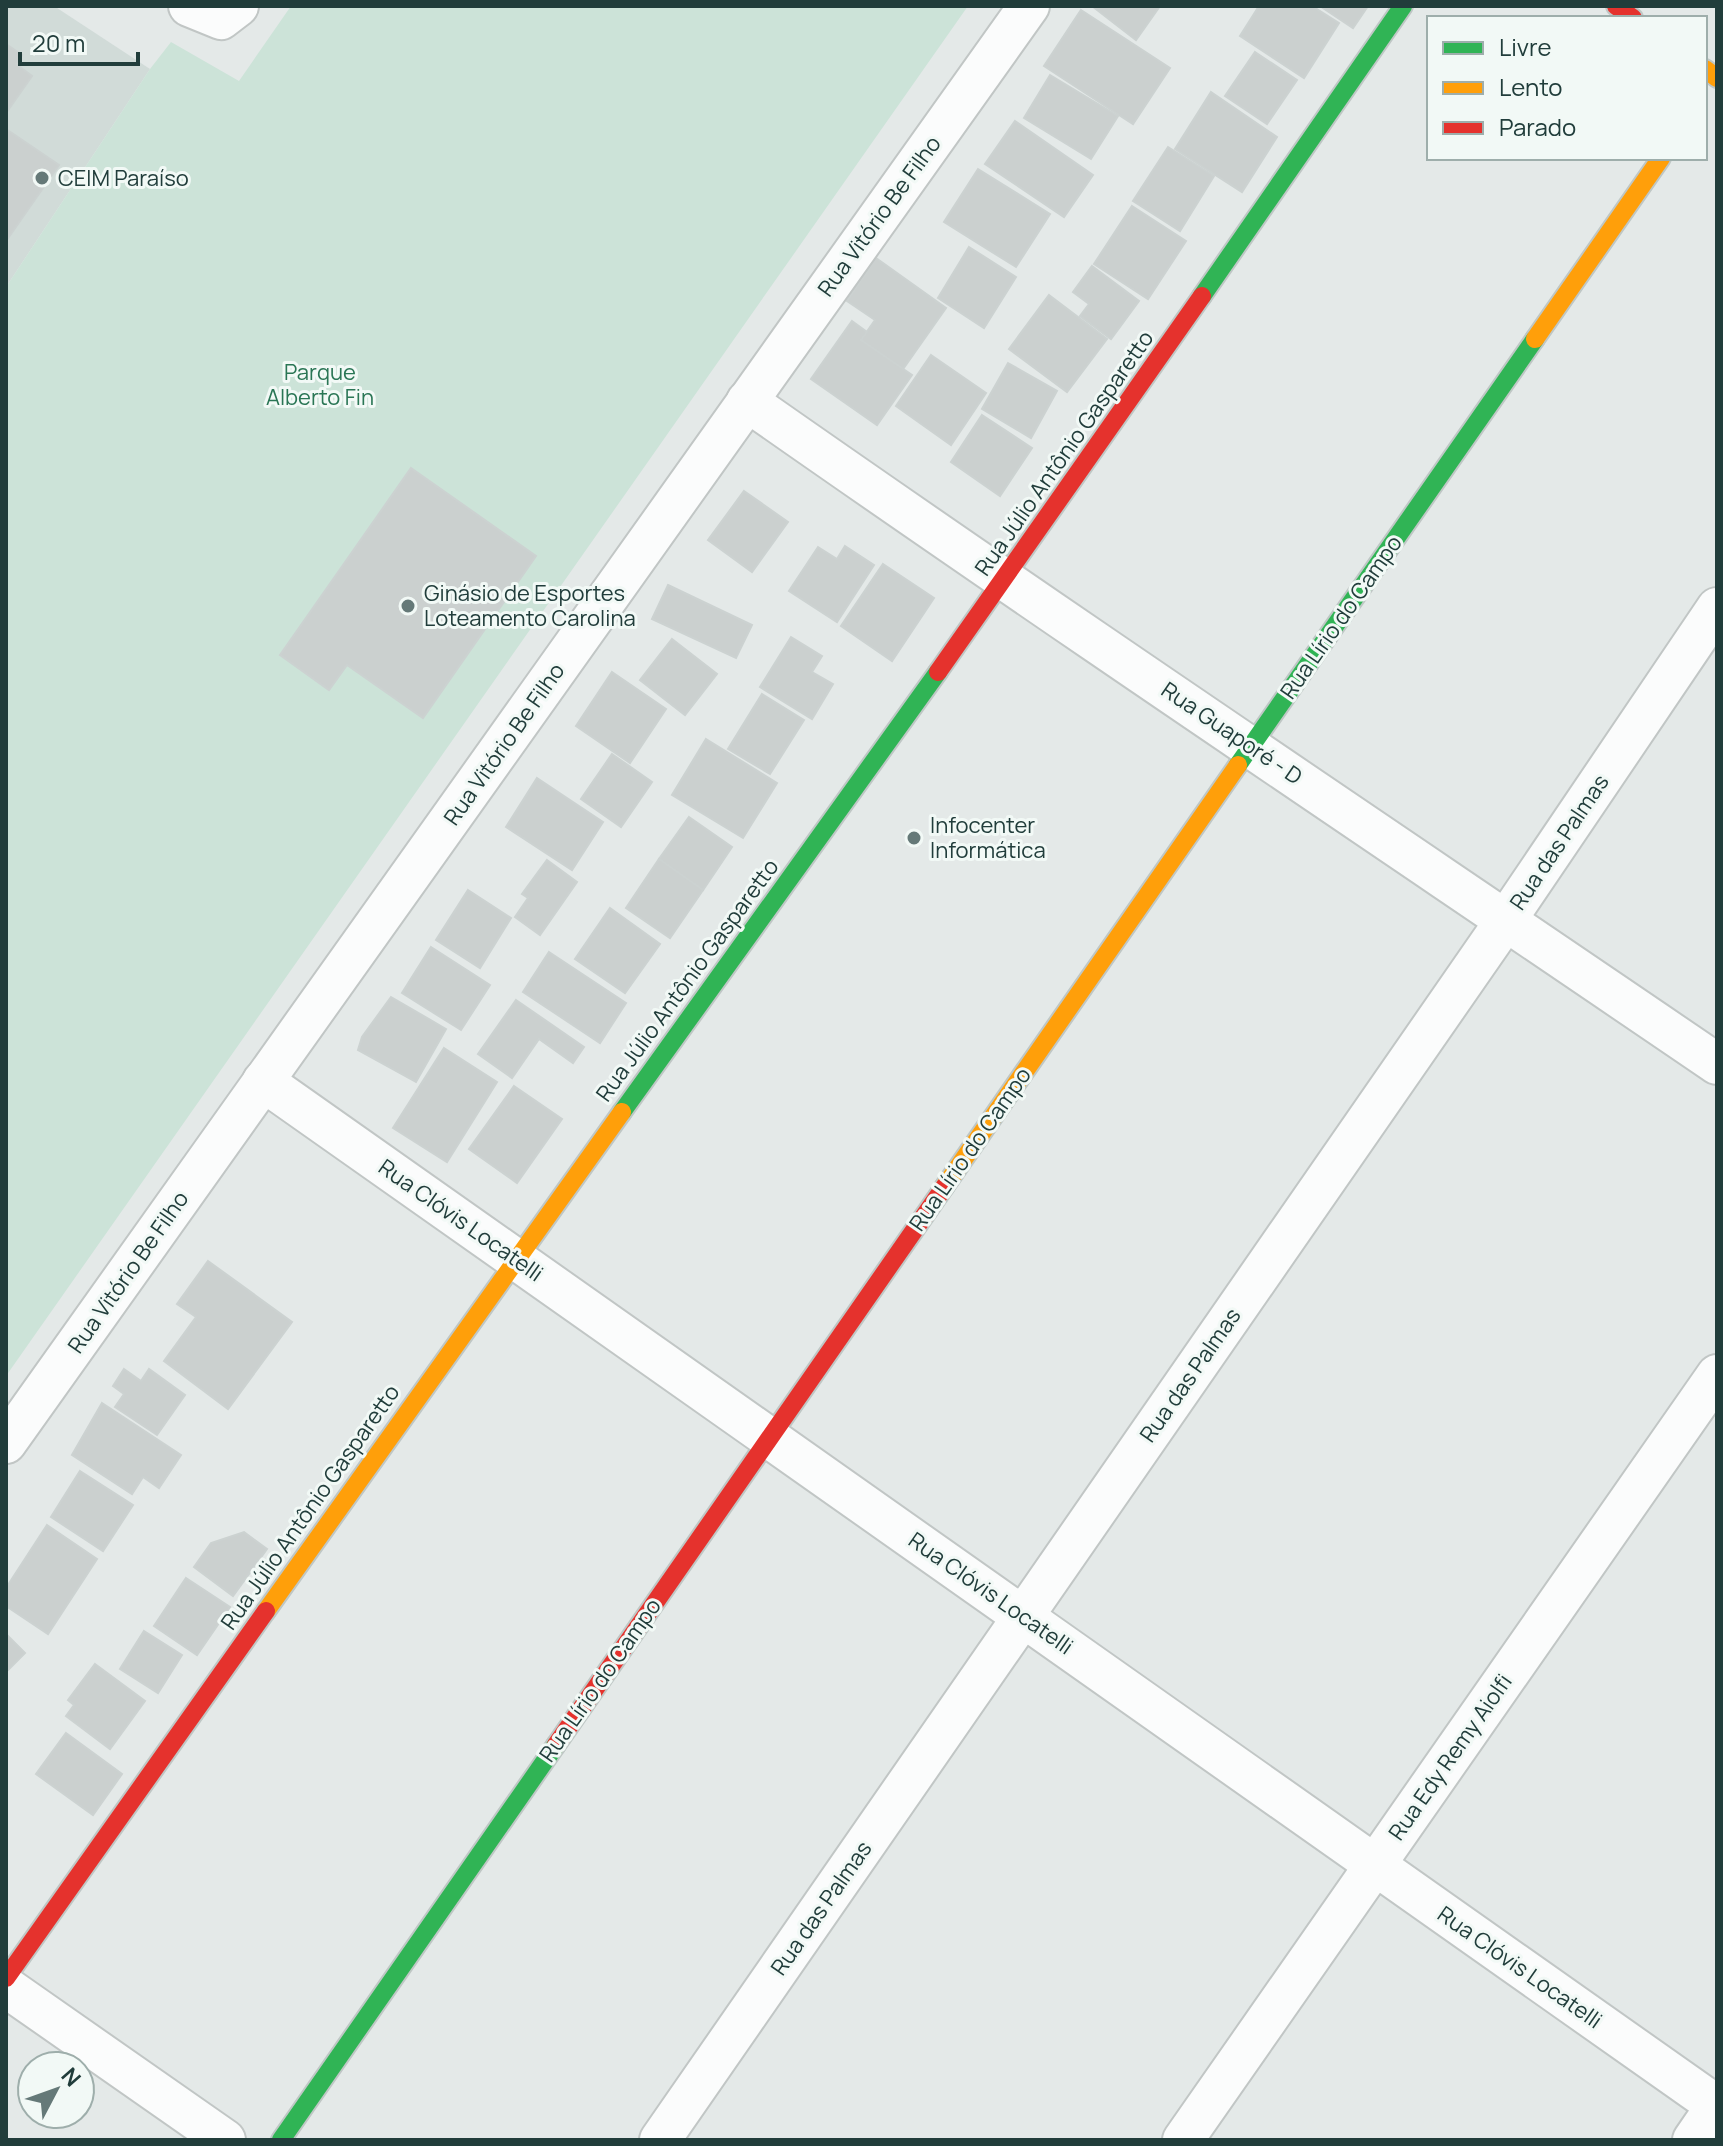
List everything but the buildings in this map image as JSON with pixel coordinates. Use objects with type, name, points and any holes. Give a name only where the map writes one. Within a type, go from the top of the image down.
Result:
[{"type":"street","points":[[189,6],[221,19],[238,6]]},
{"type":"street","name":"Rua Vitório Be Filho","points":[[6,1443],[1029,6]]},
{"type":"street","name":"Rua Júlio Antônio Gasparetto","points":[[6,1978],[516,1259],[1004,581],[1403,6]]},
{"type":"street","name":"Rua Lírio do Campo","points":[[281,2140],[1660,160]]},
{"type":"street","name":"Rua Guaporé - D","points":[[747,401],[1004,581],[1252,746],[1717,1064]]},
{"type":"street","name":"Rua das Palmas","points":[[660,2140],[1506,920],[1717,608]]},
{"type":"street","name":"Rua Clóvis Locatelli","points":[[263,1081],[1717,2106]]},
{"type":"street","name":"Rua Edy Remy Aiolfi","points":[[1183,2140],[1717,1375]]},
{"type":"street","points":[[6,1987],[225,2140]]},
{"type":"street","points":[[1693,2140],[1717,2106]]},
{"type":"shaded area","name":"CEIM Paraíso","points":[[6,6],[54,6],[150,69],[6,287]]},
{"type":"green space","name":"Parque Alberto Fin","points":[[291,6],[968,6],[6,1376],[6,287],[171,42],[239,81]]},
{"type":"traffic: fast","points":[[1202,296],[1403,6]]},
{"type":"traffic: fast","points":[[1238,765],[1535,339]]},
{"type":"traffic: fast","points":[[622,1112],[938,672]]},
{"type":"traffic: fast","points":[[281,2140],[556,1745]]},
{"type":"traffic: slow","points":[[1707,70],[1717,78]]},
{"type":"traffic: slow","points":[[1535,339],[1660,160]]},
{"type":"traffic: slow","points":[[945,1186],[1238,765]]},
{"type":"traffic: slow","points":[[266,1611],[622,1112]]},
{"type":"traffic: jam","points":[[1616,6],[1630,16]]},
{"type":"traffic: jam","points":[[938,672],[1202,296]]},
{"type":"traffic: jam","points":[[556,1745],[945,1186]]},
{"type":"traffic: jam","points":[[6,1978],[266,1611]]},
{"type":"place","name":"CEIM Paraíso","points":[[42,178]]},
{"type":"place","name":"Ginásio de Esportes Loteamento Carolina","points":[[408,606]]},
{"type":"place","name":"Infocenter Informática","points":[[914,838]]}]
